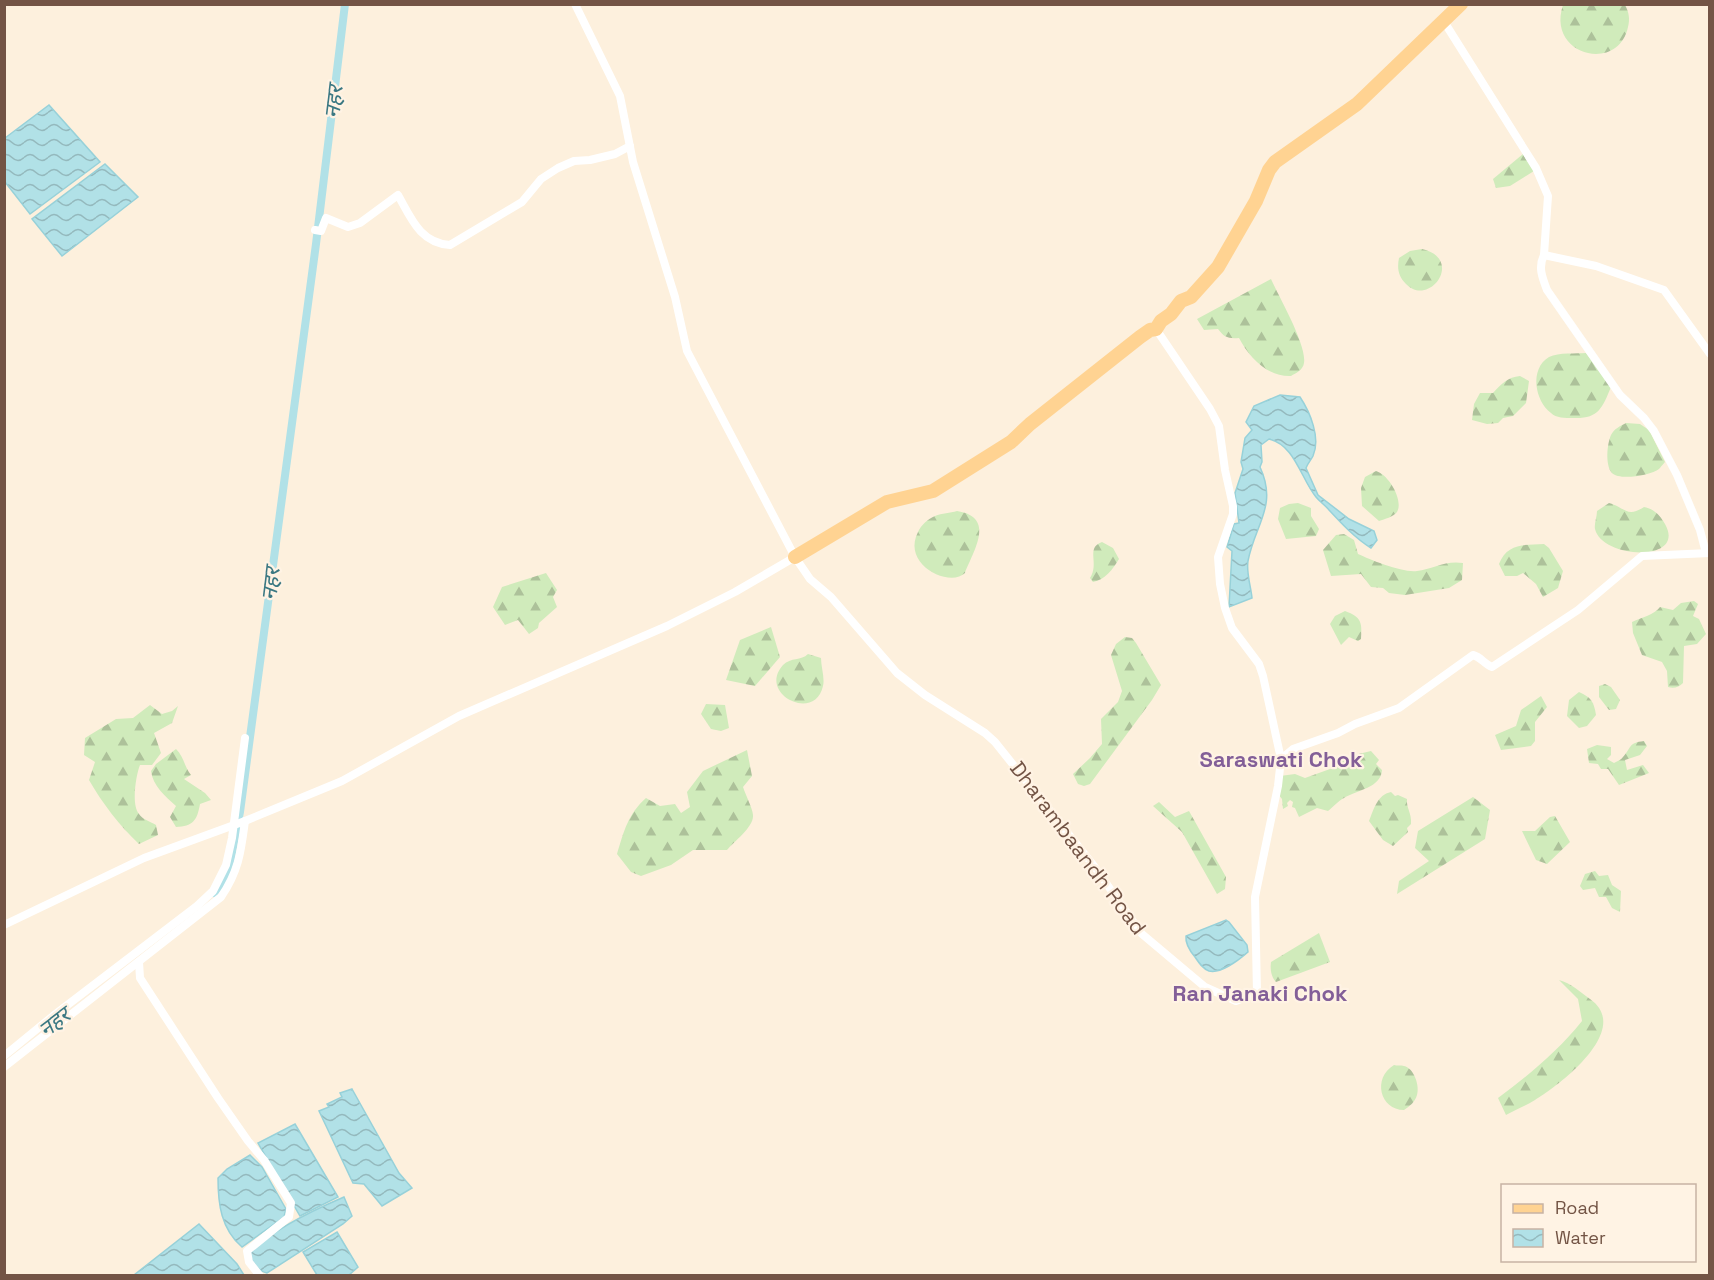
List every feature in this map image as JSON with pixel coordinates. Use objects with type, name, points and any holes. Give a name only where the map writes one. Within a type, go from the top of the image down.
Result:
[{"type":"main road","points":[[795,557],[887,502],[933,492],[1011,442],[1030,424],[1140,337],[1156,329],[1181,301],[1191,297],[1218,267],[1256,201],[1269,170],[1275,162],[1357,104],[1461,4]]},
{"type":"street","points":[[4,925],[144,858],[342,781],[459,716],[667,626],[735,592],[795,557],[687,351],[675,297],[653,231],[630,146],[620,96],[575,4]]},
{"type":"street","points":[[1281,759],[1293,749],[1399,708],[1473,655],[1480,657],[1485,664],[1492,667],[1578,610],[1642,556],[1708,553],[1677,475],[1654,431],[1620,395],[1547,290],[1541,275],[1541,261],[1544,255],[1547,191],[1536,168],[1443,20]]},
{"type":"street","points":[[318,231],[326,218],[348,227],[360,223],[398,195],[419,232],[438,244],[450,245],[522,202],[541,179],[558,168],[574,161],[615,154],[630,146]]},
{"type":"street","points":[[1544,255],[1596,266],[1664,290],[1710,354]]},
{"type":"street","name":"Dharambaandh Road","points":[[795,557],[810,579],[831,597],[897,673],[925,695],[978,728],[995,742],[1088,858],[1142,934],[1205,987],[1232,1001],[1257,993],[1255,897],[1278,786],[1281,759],[1263,676],[1258,664],[1232,628],[1225,608],[1218,557],[1233,514],[1233,506],[1225,470],[1220,426],[1156,329]]},
{"type":"street","points":[[4,1067],[221,897],[233,880],[239,863],[245,738]]},
{"type":"street","points":[[4,1056],[197,906],[213,891],[226,866],[241,822]]},
{"type":"street","points":[[139,962],[140,978],[218,1098],[264,1160],[291,1203],[289,1217],[248,1251],[249,1262],[260,1275]]},
{"type":"green space","points":[[1563,5],[1625,5],[1629,21],[1622,42],[1611,50],[1599,54],[1585,52],[1573,46],[1565,36],[1561,22]]},
{"type":"green space","points":[[1523,154],[1534,171],[1510,186],[1496,188],[1493,179]]},
{"type":"green space","points":[[1422,249],[1435,254],[1441,262],[1442,271],[1433,286],[1424,290],[1415,290],[1401,278],[1398,269],[1399,258],[1410,251]]},
{"type":"green space","points":[[1271,279],[1292,321],[1304,355],[1302,368],[1291,376],[1274,373],[1267,369],[1254,359],[1239,338],[1227,337],[1218,329],[1204,330],[1197,319]]},
{"type":"green space","points":[[1586,353],[1611,387],[1605,401],[1598,411],[1588,417],[1555,416],[1546,408],[1538,393],[1536,385],[1539,369],[1543,362],[1553,355]]},
{"type":"green space","points":[[1520,376],[1529,381],[1526,403],[1513,416],[1503,418],[1498,423],[1487,424],[1472,420],[1474,404],[1480,393],[1493,393],[1505,382]]},
{"type":"green space","points":[[1626,423],[1640,424],[1649,430],[1665,462],[1659,469],[1636,476],[1622,477],[1612,473],[1608,460],[1611,435]]},
{"type":"green space","points":[[1376,471],[1381,473],[1394,488],[1399,507],[1395,514],[1379,521],[1362,506],[1361,488],[1365,477]]},
{"type":"green space","points":[[1298,503],[1311,508],[1311,516],[1319,529],[1316,536],[1286,539],[1278,519],[1280,508]]},
{"type":"green space","points":[[1609,503],[1630,512],[1644,507],[1651,509],[1665,524],[1669,537],[1664,545],[1654,551],[1626,551],[1601,539],[1595,529],[1597,511]]},
{"type":"green space","points":[[957,511],[969,514],[976,520],[979,536],[965,573],[949,578],[939,575],[921,563],[916,554],[915,544],[919,529],[932,517]]},
{"type":"green space","points":[[1344,534],[1354,540],[1358,554],[1396,568],[1417,571],[1445,564],[1463,563],[1462,580],[1449,588],[1405,595],[1371,587],[1361,574],[1331,576],[1323,550],[1336,535]]},
{"type":"green space","points":[[1102,542],[1113,548],[1119,559],[1105,576],[1093,582],[1090,578],[1094,567],[1093,552],[1094,548]]},
{"type":"green space","points":[[1544,544],[1563,571],[1558,588],[1543,597],[1536,584],[1523,573],[1517,576],[1505,576],[1499,564],[1507,552],[1517,546]]},
{"type":"green space","points":[[546,573],[557,590],[553,597],[557,607],[539,623],[538,628],[529,634],[518,620],[505,625],[493,607],[502,587]]},
{"type":"green space","points":[[1694,601],[1698,604],[1693,616],[1699,619],[1706,634],[1697,644],[1684,646],[1683,683],[1680,686],[1668,687],[1667,671],[1662,662],[1642,655],[1633,633],[1632,622],[1651,614],[1660,607],[1673,610],[1681,603]]},
{"type":"green space","points":[[1345,611],[1360,621],[1361,639],[1358,641],[1349,637],[1341,645],[1330,624],[1335,616]]},
{"type":"green space","points":[[771,627],[780,657],[755,686],[726,680],[740,640]]},
{"type":"green space","points":[[1125,637],[1132,638],[1136,643],[1161,685],[1090,784],[1084,786],[1078,784],[1073,774],[1102,744],[1101,719],[1118,702],[1122,691],[1111,655],[1116,644]]},
{"type":"green space","points":[[808,654],[821,658],[824,680],[818,697],[810,702],[800,703],[782,694],[777,686],[777,676],[783,665]]},
{"type":"green space","points":[[1605,684],[1611,687],[1620,700],[1616,709],[1609,710],[1599,697],[1599,686]]},
{"type":"green space","points":[[1579,692],[1591,700],[1596,715],[1587,726],[1579,728],[1567,716],[1569,700]]},
{"type":"green space","points":[[1541,696],[1547,707],[1535,722],[1535,741],[1531,746],[1501,750],[1495,735],[1516,726],[1521,710]]},
{"type":"green space","points":[[706,704],[725,705],[729,728],[721,731],[711,729],[701,714]]},
{"type":"green space","points":[[150,705],[162,714],[178,706],[172,723],[154,733],[161,753],[152,765],[140,765],[138,770],[135,804],[142,817],[156,825],[158,835],[139,844],[112,814],[89,780],[95,762],[84,755],[85,738],[116,719],[133,718]]},
{"type":"green space","points":[[1644,741],[1647,746],[1640,755],[1625,760],[1627,770],[1643,765],[1649,773],[1619,785],[1608,769],[1601,769],[1598,764],[1589,763],[1587,749],[1597,745],[1611,747],[1611,755],[1607,759],[1614,763],[1622,758],[1633,744]]},
{"type":"green space","points":[[176,749],[191,775],[184,779],[205,793],[211,800],[200,804],[193,822],[176,827],[170,817],[176,806],[157,786],[151,771],[156,764]]},
{"type":"green space","points":[[747,750],[752,776],[743,787],[753,815],[743,834],[727,850],[693,850],[671,865],[641,876],[631,872],[617,854],[627,823],[640,804],[646,798],[660,806],[675,804],[681,813],[690,807],[687,792],[703,771]]},
{"type":"green space","points":[[1371,751],[1379,760],[1376,764],[1382,770],[1381,776],[1373,785],[1342,799],[1328,811],[1317,808],[1299,817],[1290,800],[1287,803],[1288,806],[1283,809],[1282,799],[1278,794],[1280,776],[1295,774],[1305,778],[1330,769],[1350,756]]},
{"type":"green space","points":[[1391,792],[1395,796],[1407,799],[1411,820],[1407,828],[1408,832],[1393,846],[1383,840],[1369,821],[1379,799]]},
{"type":"green space","points":[[1473,797],[1490,810],[1485,839],[1397,894],[1399,881],[1429,861],[1415,848],[1418,831]]},
{"type":"green space","points":[[1159,802],[1175,817],[1189,811],[1226,877],[1225,889],[1217,894],[1182,832],[1153,806]]},
{"type":"green space","points":[[1555,816],[1570,842],[1547,864],[1536,860],[1522,831],[1535,831],[1550,817]]},
{"type":"green space","points":[[1595,871],[1599,876],[1608,875],[1612,885],[1621,891],[1620,912],[1612,908],[1606,897],[1599,897],[1595,888],[1583,890],[1580,886],[1585,874]]},
{"type":"green space","points":[[1319,933],[1330,962],[1276,982],[1271,973],[1271,962]]},
{"type":"green space","points":[[1559,980],[1568,983],[1590,999],[1601,1011],[1603,1025],[1598,1040],[1588,1055],[1560,1082],[1535,1100],[1506,1115],[1498,1098],[1543,1062],[1582,1021],[1578,999]]},
{"type":"green space","points":[[1394,1065],[1408,1067],[1417,1082],[1416,1097],[1412,1104],[1404,1110],[1389,1105],[1382,1092],[1383,1078]]},
{"type":"water","points":[[49,105],[100,162],[30,214],[5,182],[5,138]]},
{"type":"water","points":[[105,164],[138,197],[62,256],[32,219]]},
{"type":"water","points":[[1280,395],[1300,397],[1311,418],[1316,441],[1313,456],[1306,468],[1318,495],[1349,519],[1374,531],[1377,540],[1371,548],[1349,530],[1316,497],[1297,463],[1285,448],[1269,439],[1261,445],[1260,467],[1267,493],[1266,504],[1248,561],[1252,598],[1229,607],[1232,551],[1227,547],[1234,524],[1239,523],[1235,493],[1243,469],[1241,462],[1245,438],[1252,430],[1246,422],[1254,406]]},
{"type":"water","points":[[1226,920],[1247,945],[1248,952],[1225,968],[1209,971],[1201,966],[1190,950],[1186,936]]},
{"type":"water","points":[[352,1089],[399,1173],[412,1188],[382,1206],[364,1184],[353,1183],[319,1111],[329,1107],[327,1104],[342,1097],[340,1093]]},
{"type":"water","points":[[295,1124],[338,1197],[300,1216],[258,1143]]},
{"type":"water","points":[[250,1155],[262,1167],[286,1209],[284,1217],[242,1247],[229,1232],[222,1216],[218,1178],[227,1169]]},
{"type":"water","points":[[344,1197],[352,1216],[343,1224],[267,1273],[256,1266],[249,1255],[257,1246],[306,1215]]},
{"type":"water","points":[[199,1224],[237,1264],[244,1275],[134,1275]]},
{"type":"water","points":[[337,1232],[358,1267],[349,1275],[317,1275],[303,1252]]},
{"type":"waterway","name":"नहर","points":[[214,893],[227,878],[240,812],[316,244],[345,4]]},
{"type":"district","name":"Saraswati Chok","points":[[1281,759]]},
{"type":"district","name":"Ran Janaki Chok","points":[[1260,993]]}]
